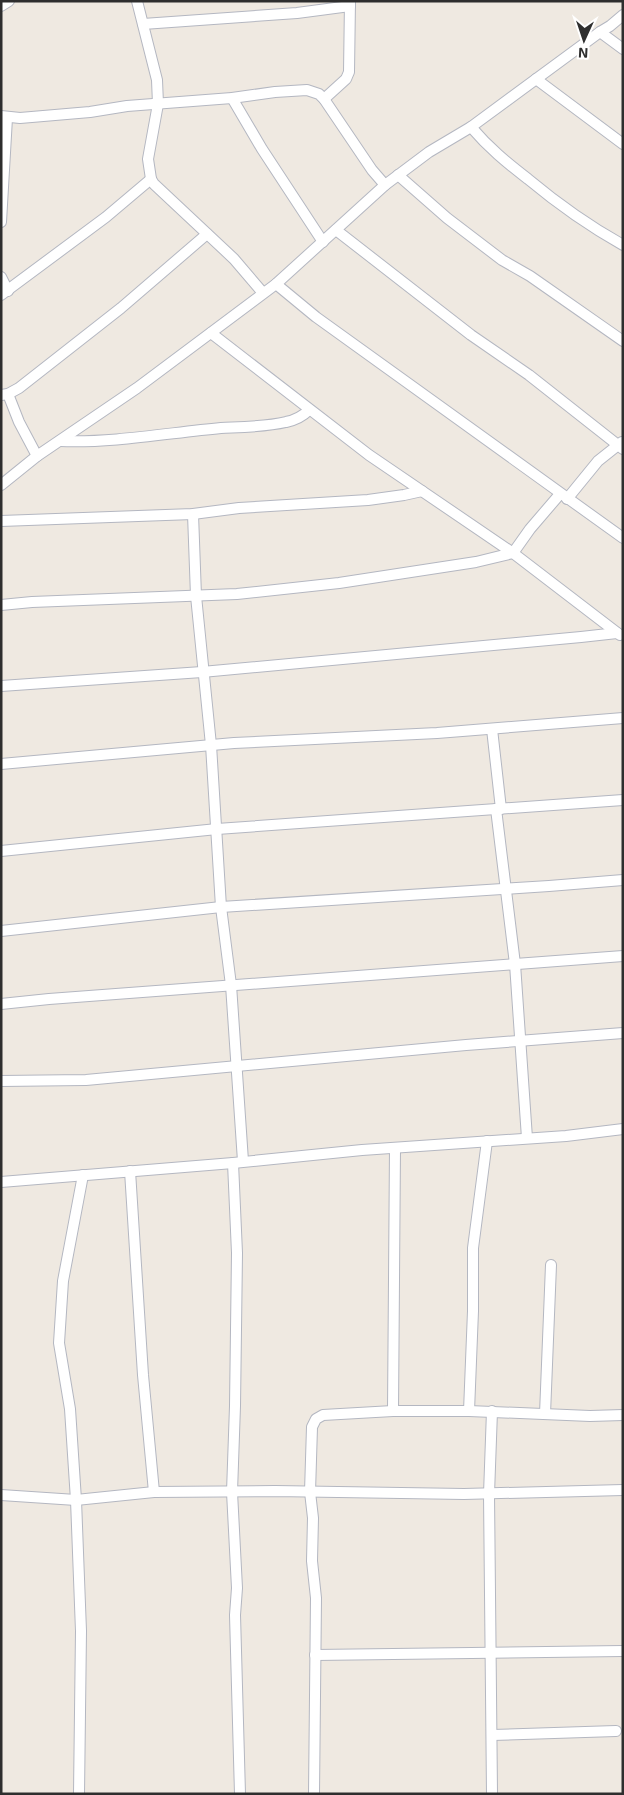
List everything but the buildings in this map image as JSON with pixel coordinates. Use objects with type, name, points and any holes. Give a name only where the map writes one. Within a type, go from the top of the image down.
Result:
[{"type":"street","points":[[1,6],[9,1]]},
{"type":"street","points":[[137,1],[157,80],[158,104],[148,159],[151,179],[154,184],[234,259],[263,293]]},
{"type":"street","points":[[143,24],[297,13],[350,4],[349,72],[346,79],[324,99]]},
{"type":"street","points":[[1,485],[37,456],[137,388],[276,284],[398,175],[429,152],[471,128],[623,15]]},
{"type":"street","points":[[600,32],[623,49]]},
{"type":"street","points":[[536,79],[623,144]]},
{"type":"street","points":[[1,222],[4,117],[90,112],[127,106],[308,90],[315,92],[324,99],[372,170],[385,185]]},
{"type":"street","points":[[232,98],[262,149],[323,242]]},
{"type":"street","points":[[471,128],[488,147],[556,203],[623,245]]},
{"type":"street","points":[[398,175],[447,218],[502,260],[530,276],[623,341]]},
{"type":"street","points":[[1,277],[5,293],[106,217],[151,179]]},
{"type":"street","points":[[1,605],[32,602],[237,594],[339,583],[476,562],[513,553],[530,529],[598,461],[621,445],[529,375],[457,325],[336,230]]},
{"type":"street","points":[[37,456],[5,394],[19,388],[121,308],[207,234]]},
{"type":"street","points":[[276,284],[316,317],[623,538]]},
{"type":"street","points":[[211,333],[369,455],[513,553],[620,635]]},
{"type":"street","points":[[60,441],[104,442],[221,428],[257,427],[288,422],[302,417],[309,410]]},
{"type":"street","points":[[1,521],[193,514],[239,508],[368,500],[404,495],[422,490]]},
{"type":"street","points":[[193,514],[196,596],[217,829],[221,907],[231,985],[236,1067],[238,1162],[236,1406],[232,1492],[237,1588],[235,1615],[240,1794]]},
{"type":"street","points":[[1,686],[202,672],[620,635]]},
{"type":"street","points":[[1,764],[210,745],[437,733],[623,718]]},
{"type":"street","points":[[492,729],[506,889],[515,964],[527,1138]]},
{"type":"street","points":[[1,851],[217,829],[623,800]]},
{"type":"street","points":[[1,931],[221,907],[623,880]]},
{"type":"street","points":[[1,1004],[623,956]]},
{"type":"street","points":[[1,1081],[86,1080],[521,1040],[623,1033]]},
{"type":"street","points":[[1,1182],[623,1129]]},
{"type":"street","points":[[469,1411],[473,1311],[472,1248],[486,1141]]},
{"type":"street","points":[[393,1411],[395,1148]]},
{"type":"street","points":[[130,1171],[143,1375],[154,1492]]},
{"type":"street","points":[[79,1794],[81,1631],[76,1500],[70,1409],[59,1343],[63,1281],[83,1175]]},
{"type":"street","points":[[545,1414],[551,1265]]},
{"type":"street","points":[[314,1794],[316,1585],[312,1561],[313,1518],[310,1492],[312,1427],[316,1418],[323,1415],[393,1411],[492,1411],[623,1415]]},
{"type":"street","points":[[492,1411],[489,1494],[492,1794]]},
{"type":"street","points":[[1,1494],[76,1500],[154,1492],[489,1494],[623,1490]]},
{"type":"street","points":[[316,1655],[623,1652]]},
{"type":"street","points":[[492,1735],[616,1731]]}]
